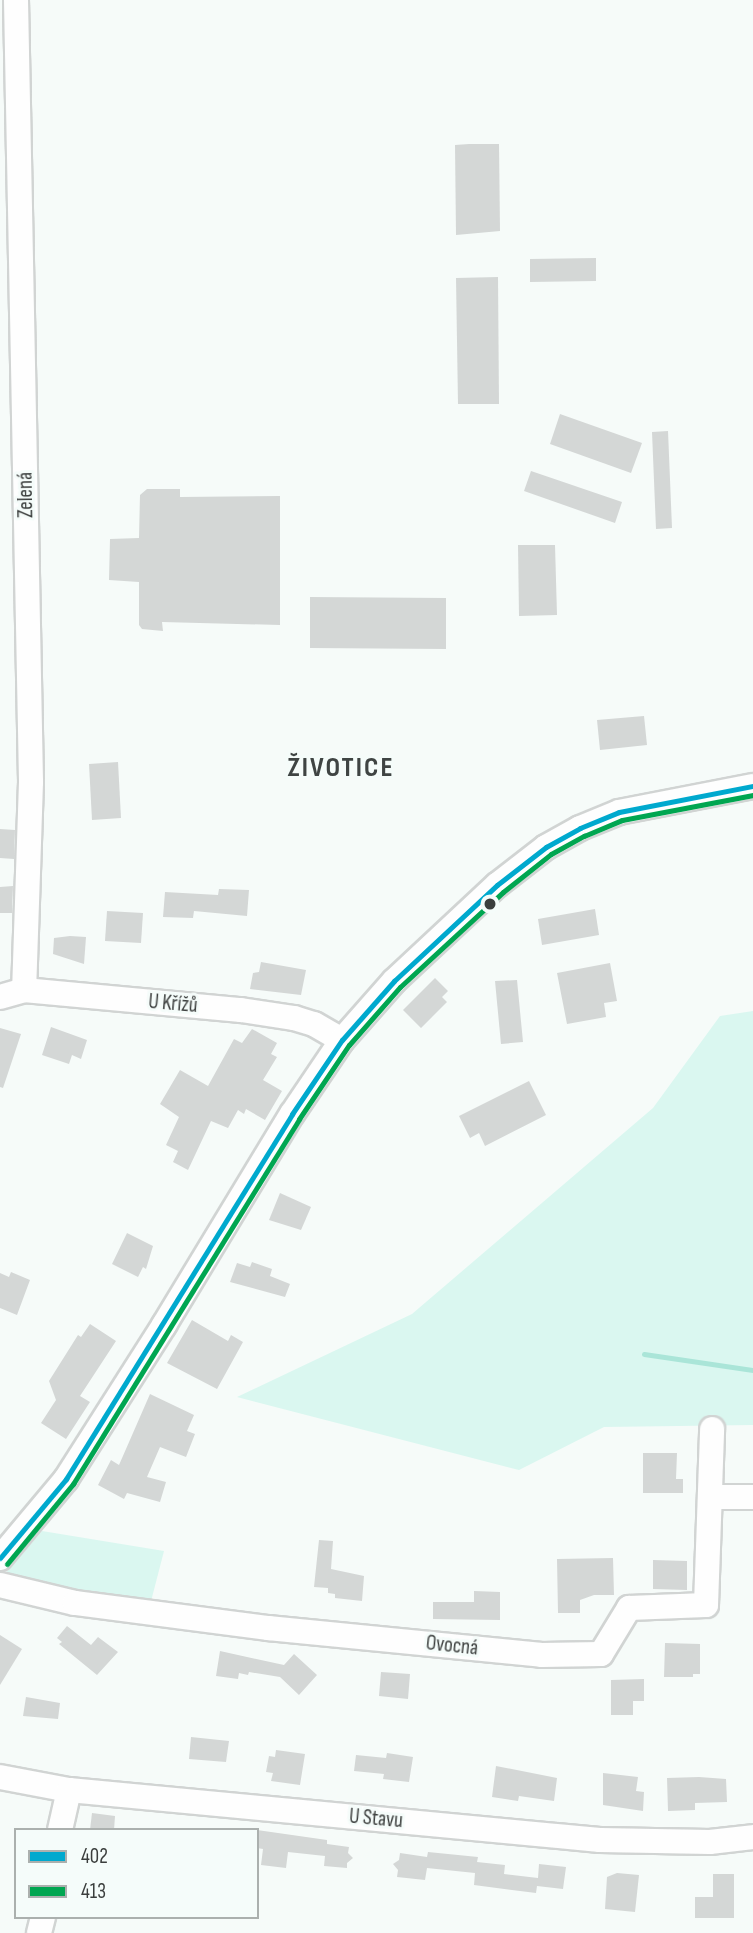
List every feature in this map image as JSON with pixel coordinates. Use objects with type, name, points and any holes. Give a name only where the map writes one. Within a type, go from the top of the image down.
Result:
[{"type":"street","name":"Zelená","points":[[16,0],[31,782],[24,990]]},
{"type":"street","points":[[0,1558],[66,1479],[164,1325],[292,1114],[342,1040],[381,994],[496,885],[546,847],[620,812],[753,786]]},
{"type":"street","name":"U Křížů","points":[[0,997],[24,990],[294,1018],[314,1024],[342,1040]]},
{"type":"street","name":"Ovocná","points":[[0,1585],[75,1603],[268,1628],[542,1655],[601,1654],[629,1608],[706,1605],[712,1429]]},
{"type":"street","points":[[710,1497],[753,1497]]},
{"type":"street","name":"U Stavu","points":[[0,1777],[69,1790],[600,1840],[710,1842],[753,1837]]},
{"type":"street","points":[[60,1828],[69,1790]]},
{"type":"green space","points":[[753,1011],[753,1425],[604,1427],[519,1470],[237,1397],[412,1314],[653,1108],[720,1016]]},
{"type":"green space","points":[[42,1531],[164,1551],[149,1609],[4,1575]]},
{"type":"building","points":[[499,144],[500,231],[456,235],[455,145]]},
{"type":"building","points":[[596,258],[596,281],[530,282],[530,259]]},
{"type":"building","points":[[498,277],[499,404],[458,404],[456,278]]},
{"type":"building","points":[[560,414],[642,443],[631,473],[550,444]]},
{"type":"building","points":[[668,431],[672,528],[656,529],[652,432]]},
{"type":"building","points":[[531,471],[622,502],[615,523],[524,491]]},
{"type":"building","points":[[147,489],[180,489],[180,497],[280,496],[280,625],[162,622],[163,631],[142,629],[139,625],[139,582],[109,580],[110,539],[139,538],[140,495]]},
{"type":"building","points":[[518,545],[555,545],[557,615],[519,616]]},
{"type":"building","points":[[310,597],[446,598],[446,649],[310,648]]},
{"type":"building","points":[[644,716],[647,745],[600,750],[597,720]]},
{"type":"building","points":[[118,762],[121,818],[92,820],[89,764]]},
{"type":"building","points":[[0,829],[15,830],[14,859],[0,858]]},
{"type":"building","points":[[13,886],[12,913],[0,913],[0,887]]},
{"type":"building","points":[[219,889],[249,890],[247,916],[194,911],[193,918],[163,917],[165,892],[218,895]]},
{"type":"building","points":[[595,909],[599,935],[542,945],[538,919]]},
{"type":"building","points":[[107,911],[143,913],[141,943],[105,941]]},
{"type":"building","points":[[86,937],[84,964],[53,954],[54,938]]},
{"type":"building","points":[[261,962],[306,970],[301,995],[250,989],[253,973],[259,972]]},
{"type":"building","points":[[610,963],[617,1001],[604,1003],[606,1017],[567,1024],[557,973]]},
{"type":"building","points":[[435,978],[448,991],[442,997],[447,1002],[421,1028],[403,1010]]},
{"type":"building","points":[[517,980],[523,1042],[501,1044],[495,981]]},
{"type":"building","points":[[51,1027],[87,1040],[81,1059],[72,1055],[69,1064],[42,1055]]},
{"type":"building","points":[[0,1028],[21,1034],[3,1088],[0,1087]]},
{"type":"building","points":[[252,1029],[277,1043],[271,1054],[277,1057],[263,1080],[282,1091],[265,1120],[246,1109],[244,1114],[238,1110],[228,1128],[211,1121],[188,1170],[173,1162],[178,1151],[166,1145],[179,1117],[160,1104],[180,1070],[208,1086],[234,1039],[242,1043]]},
{"type":"building","points":[[529,1081],[546,1115],[485,1146],[479,1133],[470,1138],[459,1116]]},
{"type":"building","points":[[280,1193],[311,1207],[301,1230],[269,1220]]},
{"type":"building","points":[[127,1233],[153,1246],[146,1269],[143,1267],[138,1277],[112,1264]]},
{"type":"building","points":[[252,1262],[272,1269],[270,1276],[290,1284],[285,1297],[230,1282],[237,1263],[250,1267]]},
{"type":"building","points":[[11,1272],[30,1280],[17,1315],[0,1308],[0,1273],[9,1277]]},
{"type":"building","points":[[192,1320],[228,1341],[231,1335],[243,1342],[217,1389],[167,1363]]},
{"type":"building","points":[[90,1324],[116,1341],[80,1396],[90,1402],[66,1439],[41,1423],[56,1400],[49,1381],[78,1335],[81,1337]]},
{"type":"building","points":[[150,1394],[194,1415],[187,1431],[195,1434],[186,1457],[160,1447],[147,1477],[166,1482],[160,1502],[127,1493],[124,1499],[98,1485],[111,1460],[119,1465]]},
{"type":"building","points":[[643,1453],[677,1453],[676,1479],[683,1479],[683,1493],[643,1493]]},
{"type":"building","points":[[319,1540],[333,1541],[331,1569],[364,1576],[362,1601],[335,1598],[335,1594],[328,1593],[328,1588],[314,1587]]},
{"type":"building","points":[[613,1558],[614,1595],[594,1595],[580,1600],[580,1613],[558,1613],[557,1559]]},
{"type":"building","points":[[653,1560],[687,1561],[687,1590],[653,1589]]},
{"type":"building","points":[[474,1591],[500,1592],[500,1620],[433,1619],[433,1602],[474,1602]]},
{"type":"building","points":[[67,1626],[91,1645],[98,1637],[118,1652],[97,1675],[59,1644],[62,1642],[57,1638]]},
{"type":"building","points":[[0,1635],[22,1649],[0,1685]]},
{"type":"building","points":[[665,1643],[700,1644],[700,1674],[693,1674],[693,1677],[664,1677]]},
{"type":"building","points":[[220,1651],[284,1665],[294,1654],[317,1675],[299,1695],[280,1677],[249,1672],[248,1675],[239,1673],[238,1679],[216,1676]]},
{"type":"building","points":[[381,1672],[410,1674],[408,1699],[379,1696]]},
{"type":"building","points":[[644,1679],[644,1701],[633,1701],[633,1715],[611,1715],[611,1680]]},
{"type":"building","points":[[26,1697],[60,1703],[58,1719],[23,1716]]},
{"type":"building","points":[[191,1737],[229,1741],[226,1762],[189,1759]]},
{"type":"building","points":[[276,1750],[305,1754],[300,1785],[271,1781],[273,1773],[266,1772],[269,1756],[275,1757]]},
{"type":"building","points":[[387,1753],[413,1757],[409,1782],[383,1779],[384,1774],[354,1771],[356,1755],[386,1758]]},
{"type":"building","points":[[496,1766],[557,1778],[554,1801],[519,1796],[518,1801],[492,1797]]},
{"type":"building","points":[[603,1773],[638,1777],[636,1791],[644,1792],[643,1811],[603,1805]]},
{"type":"building","points":[[667,1778],[726,1779],[727,1802],[695,1803],[695,1810],[668,1811]]},
{"type":"building","points":[[92,1813],[115,1816],[114,1828],[90,1828]]},
{"type":"building","points":[[259,1830],[327,1840],[327,1844],[349,1847],[348,1853],[353,1858],[347,1863],[347,1868],[324,1866],[325,1856],[288,1852],[286,1868],[261,1865],[263,1849],[259,1848]]},
{"type":"building","points":[[428,1852],[478,1857],[477,1862],[505,1865],[504,1874],[538,1878],[539,1864],[566,1867],[563,1889],[537,1886],[536,1893],[474,1885],[475,1873],[427,1868],[425,1880],[397,1877],[398,1870],[393,1864],[399,1860],[400,1853],[427,1857]]},
{"type":"building","points":[[617,1873],[639,1875],[635,1912],[605,1909],[607,1877]]},
{"type":"building","points":[[713,1874],[734,1874],[734,1918],[695,1918],[695,1897],[713,1897]]},
{"type":"waterway","points":[[644,1354],[753,1370]]},
{"type":"transit line","name":"402","points":[[0,1558],[66,1479],[292,1114],[342,1040],[394,981],[497,885],[546,847],[580,828],[619,812],[753,786]]},
{"type":"transit line","name":"413","points":[[7,1564],[73,1484],[299,1119],[349,1045],[400,987],[503,892],[551,854],[584,836],[622,820],[753,795]]},
{"type":"district","name":"ŽIVOTICE","points":[[341,768]]}]
